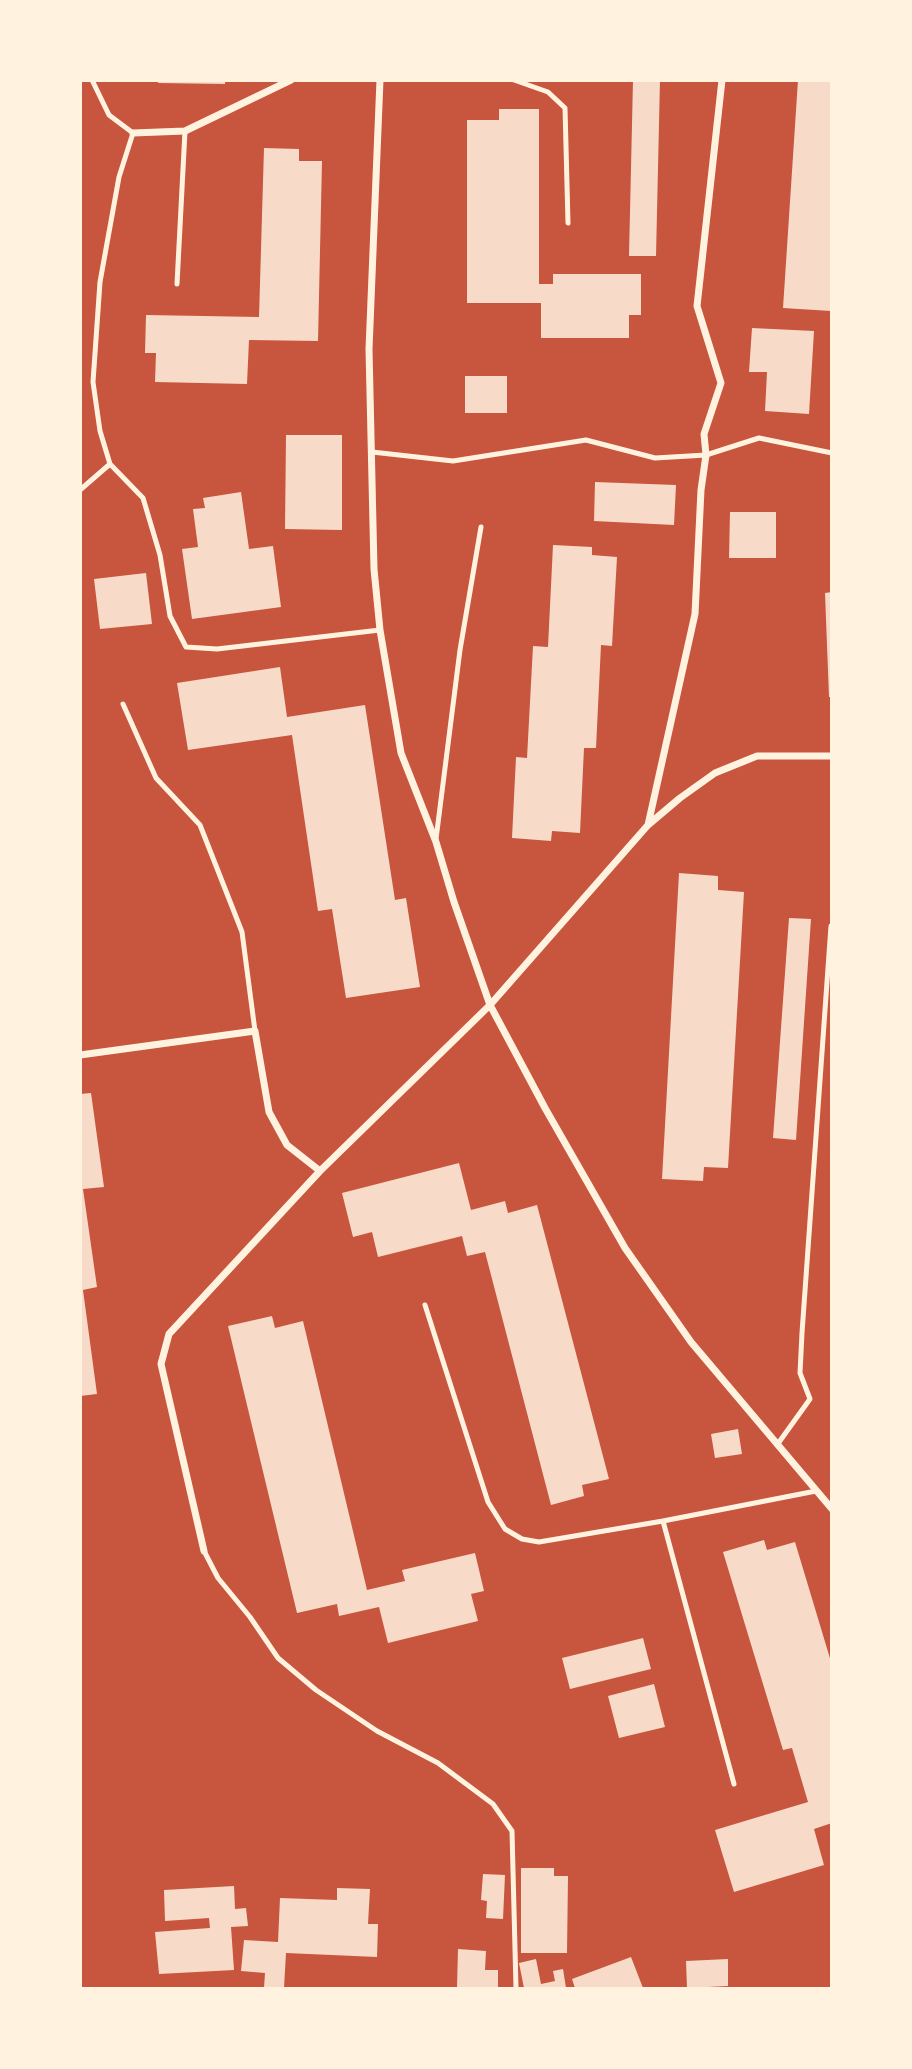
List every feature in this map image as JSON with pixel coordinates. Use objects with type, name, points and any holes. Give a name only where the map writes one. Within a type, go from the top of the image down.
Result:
[{"type":"street","points":[[133,133],[185,131],[291,80]]},
{"type":"street","points":[[380,80],[369,349],[374,569],[380,630],[401,753],[436,842],[490,1005],[545,1108],[625,1248],[691,1342],[831,1509]]},
{"type":"street","points":[[648,825],[695,614],[701,490],[706,454],[704,433],[720,383],[697,306],[722,80]]},
{"type":"street","points":[[204,1550],[161,1364],[169,1334],[320,1171],[490,1005],[648,825],[715,773],[757,756],[831,756]]},
{"type":"street","points":[[80,1055],[255,1031],[269,1112],[287,1145],[320,1171]]},
{"type":"lane","points":[[92,80],[109,115],[133,133],[119,177],[100,282],[93,382],[100,431],[110,464],[143,498],[160,555],[170,616],[186,647],[218,649],[380,630]]},
{"type":"lane","points":[[514,80],[548,92],[565,108],[568,223]]},
{"type":"lane","points":[[177,284],[185,131]]},
{"type":"lane","points":[[372,452],[453,461],[586,440],[655,458],[706,454],[759,438],[831,453]]},
{"type":"lane","points":[[80,490],[110,464]]},
{"type":"lane","points":[[436,842],[460,650],[481,527]]},
{"type":"lane","points":[[123,704],[156,778],[200,825],[242,932],[255,1031]]},
{"type":"lane","points":[[777,1445],[810,1399],[800,1373],[831,926]]},
{"type":"lane","points":[[425,1306],[488,1502],[505,1529],[522,1539],[538,1542],[816,1491]]},
{"type":"lane","points":[[663,1521],[734,1784]]},
{"type":"lane","points":[[204,1550],[218,1578],[250,1617],[278,1658],[326,1697],[377,1731],[438,1763],[493,1804],[512,1831],[516,1989]]},
{"type":"building","points":[[158,80],[225,80],[225,84],[158,83]]},
{"type":"building","points":[[633,80],[660,80],[656,256],[629,256]]},
{"type":"building","points":[[798,80],[832,80],[831,311],[783,308]]},
{"type":"building","points":[[499,109],[539,109],[539,284],[553,284],[553,274],[641,274],[641,315],[629,315],[629,338],[541,338],[541,303],[467,303],[467,120],[499,120]]},
{"type":"building","points":[[264,148],[299,149],[299,161],[322,161],[318,341],[249,340],[247,384],[155,382],[156,353],[145,353],[146,315],[259,317]]},
{"type":"building","points":[[752,328],[814,331],[809,414],[765,411],[767,372],[749,372]]},
{"type":"building","points":[[465,376],[507,376],[507,413],[465,413]]},
{"type":"building","points":[[286,435],[342,435],[342,530],[285,529]]},
{"type":"building","points":[[595,482],[676,485],[674,525],[594,521]]},
{"type":"building","points":[[241,492],[249,549],[273,546],[281,607],[192,619],[182,549],[198,547],[193,509],[205,508],[203,498]]},
{"type":"building","points":[[730,512],[776,512],[776,558],[729,558]]},
{"type":"building","points":[[553,545],[592,547],[592,555],[617,557],[612,646],[601,645],[596,748],[584,748],[580,833],[552,831],[551,841],[512,838],[516,757],[527,758],[533,646],[548,647]]},
{"type":"building","points":[[146,573],[152,624],[100,629],[94,579]]},
{"type":"building","points":[[832,592],[832,697],[829,697],[825,593]]},
{"type":"building","points":[[280,667],[287,717],[365,705],[395,900],[406,898],[420,987],[346,998],[332,909],[318,911],[292,735],[188,750],[177,683]]},
{"type":"building","points":[[679,873],[718,876],[718,890],[744,892],[728,1168],[704,1167],[703,1181],[662,1179]]},
{"type":"building","points":[[789,918],[811,919],[796,1140],[773,1138]]},
{"type":"building","points":[[91,1093],[104,1187],[83,1189],[97,1287],[83,1290],[97,1394],[80,1396],[80,1094]]},
{"type":"building","points":[[459,1163],[471,1210],[505,1201],[508,1213],[537,1205],[609,1479],[582,1485],[584,1496],[551,1505],[485,1252],[467,1256],[462,1236],[378,1257],[372,1232],[353,1237],[342,1193]]},
{"type":"building","points":[[272,1316],[275,1328],[303,1321],[367,1590],[405,1581],[402,1570],[475,1553],[484,1591],[471,1594],[478,1621],[388,1643],[379,1607],[339,1616],[337,1604],[297,1613],[228,1326]]},
{"type":"building","points":[[738,1429],[742,1454],[715,1458],[711,1434]]},
{"type":"building","points":[[764,1540],[767,1550],[795,1542],[832,1665],[832,1823],[814,1829],[824,1865],[734,1892],[715,1830],[808,1802],[792,1748],[783,1750],[723,1552]]},
{"type":"building","points":[[643,1638],[651,1669],[570,1689],[562,1658]]},
{"type":"building","points":[[654,1684],[665,1727],[619,1738],[608,1696]]},
{"type":"building","points":[[521,1868],[554,1868],[554,1876],[568,1876],[567,1953],[521,1953]]},
{"type":"building","points":[[483,1874],[505,1875],[503,1919],[486,1918],[487,1901],[481,1900]]},
{"type":"building","points":[[234,1886],[235,1909],[246,1908],[248,1926],[231,1927],[234,1970],[159,1974],[155,1932],[210,1928],[209,1918],[165,1921],[164,1890]]},
{"type":"building","points":[[337,1888],[370,1889],[368,1924],[378,1924],[377,1957],[286,1953],[284,1988],[264,1988],[265,1973],[241,1971],[244,1940],[278,1942],[280,1898],[337,1900]]},
{"type":"building","points":[[458,1949],[486,1951],[485,1970],[498,1970],[498,1988],[457,1988]]},
{"type":"building","points":[[631,1957],[643,1988],[575,1988],[572,1979]]},
{"type":"building","points":[[536,1959],[541,1984],[555,1981],[553,1971],[563,1969],[566,1988],[524,1988],[519,1963]]},
{"type":"building","points":[[728,1959],[728,1986],[687,1988],[686,1961]]}]
